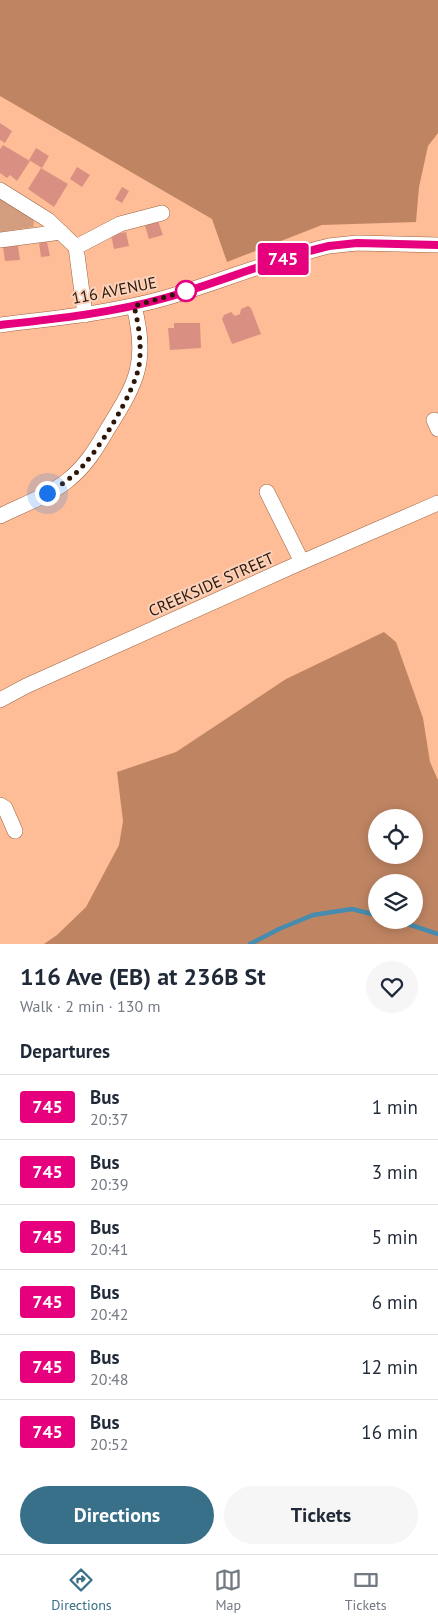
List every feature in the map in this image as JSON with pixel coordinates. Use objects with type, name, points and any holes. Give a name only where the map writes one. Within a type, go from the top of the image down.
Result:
[{"type":"street","points":[[0,190],[48,220],[76,247],[85,315]]},
{"type":"street","points":[[76,247],[120,224],[162,213]]},
{"type":"street","points":[[0,240],[61,232]]},
{"type":"street","name":"116 AVENUE","points":[[0,325],[85,315],[134,306],[166,298],[329,246],[357,243],[438,245]]},
{"type":"street","points":[[0,516],[63,484],[83,466],[97,447],[130,392],[138,368],[139,324],[134,306]]},
{"type":"street","points":[[267,492],[302,562]]},
{"type":"street","name":"CREEKSIDE STREET","points":[[0,700],[34,682],[438,503]]},
{"type":"street","points":[[0,805],[5,808],[15,831]]},
{"type":"shaded area","points":[[0,0],[438,0],[438,133],[428,146],[419,187],[416,222],[322,225],[227,262],[212,219],[0,96]]},
{"type":"shaded area","points":[[0,198],[32,217],[33,227],[0,232]]},
{"type":"shaded area","points":[[384,632],[396,642],[423,718],[430,762],[438,780],[438,944],[44,944],[57,935],[86,907],[119,845],[123,821],[117,772],[176,752],[286,679]]},
{"type":"building","points":[[0,123],[12,131],[5,143],[0,140]]},
{"type":"building","points":[[3,145],[30,161],[17,181],[10,175],[7,178],[0,173],[0,149]]},
{"type":"building","points":[[36,148],[49,156],[42,168],[29,160]]},
{"type":"building","points":[[77,167],[90,175],[82,187],[70,179]]},
{"type":"building","points":[[41,168],[68,184],[54,207],[28,189]]},
{"type":"building","points":[[122,187],[129,191],[122,203],[115,199]]},
{"type":"building","points":[[158,221],[163,235],[149,239],[145,226]]},
{"type":"building","points":[[126,232],[129,246],[114,249],[111,235]]},
{"type":"building","points":[[47,242],[50,256],[41,257],[39,243]]},
{"type":"building","points":[[18,246],[20,260],[5,261],[3,247]]},
{"type":"building","points":[[248,306],[251,308],[261,334],[232,344],[222,319],[224,315],[231,312],[235,316],[240,314],[241,309]]},
{"type":"building","points":[[174,323],[200,323],[201,348],[170,350],[168,328],[174,328]]},
{"type":"waterway","points":[[250,944],[313,915],[352,909],[368,913]]},
{"type":"waterway","points":[[423,929],[438,934]]},
{"type":"bus line","name":"745","points":[[0,325],[85,315],[134,306],[166,298],[329,246],[357,243],[438,245]]},
{"type":"route","points":[[47,493],[59,487],[83,466],[97,447],[130,392],[140,357],[139,324],[134,306],[186,291]]}]
